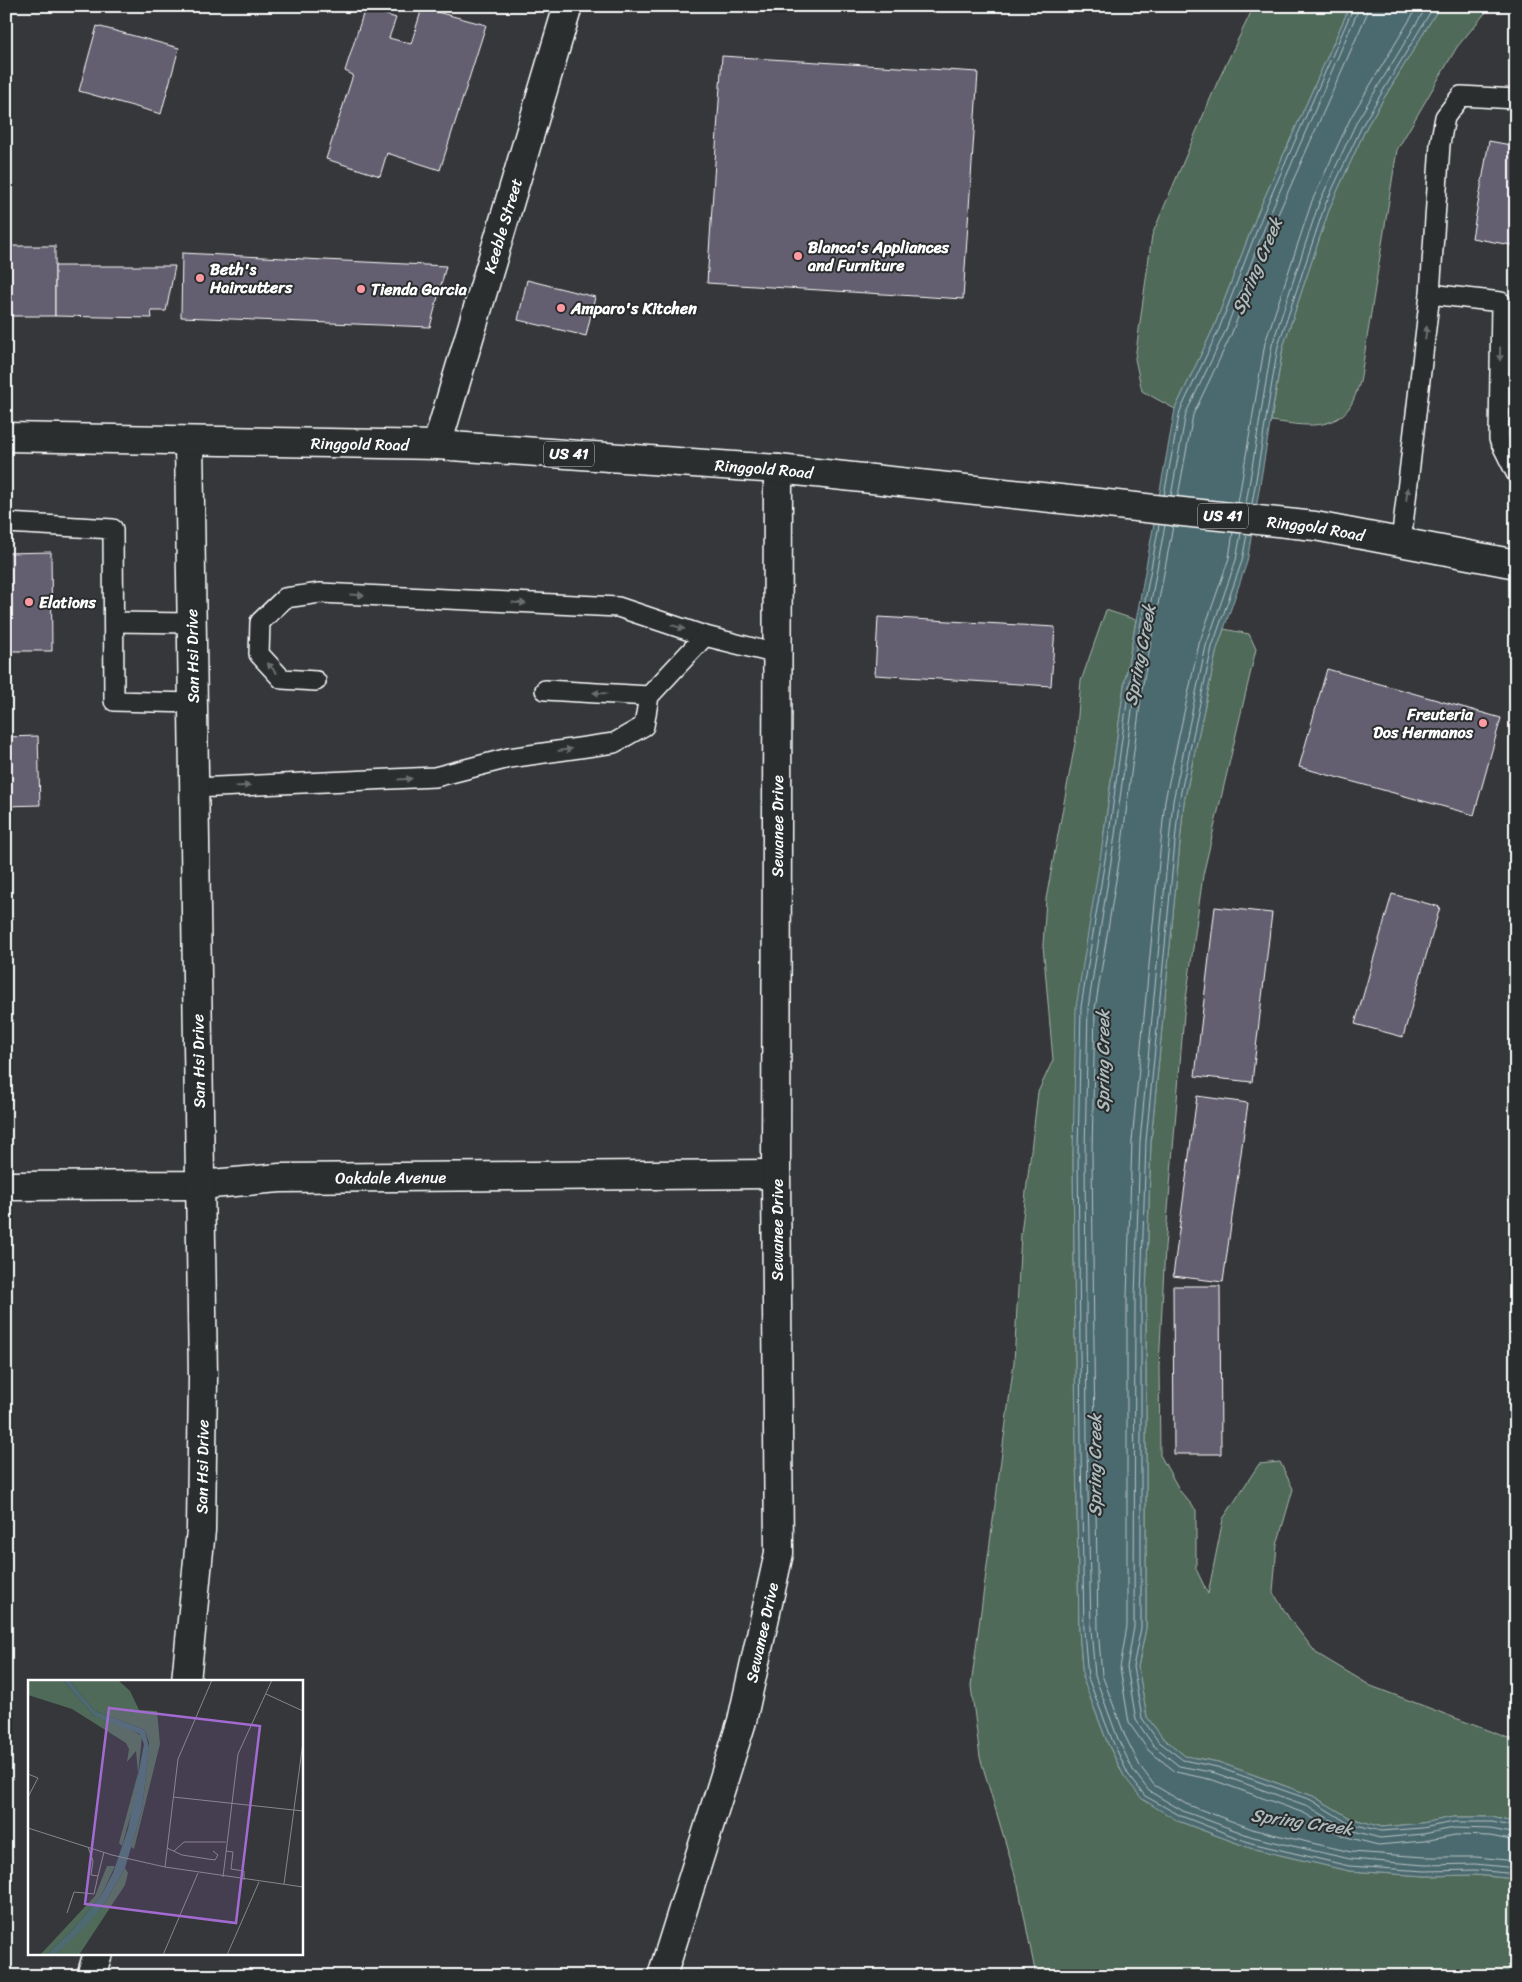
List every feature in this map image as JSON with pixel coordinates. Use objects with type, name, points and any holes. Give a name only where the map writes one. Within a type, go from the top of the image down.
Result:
[{"type":"street","name":"Keeble Street","points":[[437,445],[568,6]]},
{"type":"street","name":"Ringgold Road","points":[[6,437],[437,445],[778,469],[1315,526],[1516,564]]},
{"type":"street","name":"San Hsi Drive","points":[[186,1680],[201,1530],[203,1377],[188,441]]},
{"type":"street","name":"Sewanee Drive","points":[[662,1976],[742,1721],[779,1554],[776,1174],[778,469]]},
{"type":"street","name":"Oakdale Avenue","points":[[6,1186],[200,1185],[280,1178],[776,1174]]},
{"type":"street","points":[[91,1976],[98,1954]]},
{"type":"lane","points":[[1401,542],[1430,294],[1440,144],[1445,117],[1461,96],[1516,98]]},
{"type":"lane","points":[[1430,294],[1501,302],[1500,439],[1516,473]]},
{"type":"lane","points":[[6,523],[113,529],[114,701],[193,703]]},
{"type":"lane","points":[[316,680],[282,679],[259,654],[260,622],[285,598],[320,593],[618,607],[705,636],[777,654]]},
{"type":"lane","points":[[114,622],[191,623]]},
{"type":"lane","points":[[194,788],[436,777],[509,758],[614,743],[644,726],[649,696],[705,636]]},
{"type":"lane","points":[[545,690],[649,696]]},
{"type":"green space","points":[[1254,6],[1350,6],[1258,212],[1214,327],[1175,409],[1142,391],[1135,359],[1152,235],[1217,83]]},
{"type":"green space","points":[[1440,6],[1491,6],[1457,47],[1397,150],[1360,382],[1354,399],[1341,416],[1323,424],[1302,425],[1271,421],[1283,347],[1330,207],[1367,126]]},
{"type":"green space","points":[[1106,610],[1136,620],[1124,686],[1103,840],[1073,1152],[1079,1630],[1083,1679],[1108,1744],[1124,1776],[1178,1821],[1250,1848],[1349,1871],[1425,1876],[1475,1875],[1516,1879],[1516,1976],[1036,1976],[1018,1885],[980,1757],[971,1686],[1014,1362],[1021,1234],[1038,1092],[1053,1060],[1043,945],[1046,899],[1076,738],[1081,681]]},
{"type":"green space","points":[[1224,629],[1249,634],[1256,649],[1203,875],[1184,1014],[1165,1247],[1159,1367],[1160,1455],[1180,1491],[1196,1510],[1196,1569],[1208,1594],[1223,1519],[1259,1464],[1280,1462],[1293,1489],[1277,1545],[1273,1592],[1289,1618],[1316,1653],[1371,1686],[1516,1741],[1516,1823],[1492,1817],[1453,1817],[1422,1823],[1382,1827],[1350,1818],[1313,1796],[1218,1762],[1185,1756],[1162,1737],[1147,1717],[1138,1667],[1146,1628],[1146,1297],[1151,1141],[1184,802],[1217,649]]},
{"type":"water","name":"Spring Creek","points":[[1350,6],[1440,6],[1367,126],[1330,207],[1283,347],[1247,562],[1217,649],[1184,802],[1151,1141],[1146,1297],[1146,1628],[1138,1667],[1147,1717],[1162,1737],[1185,1756],[1218,1762],[1313,1796],[1350,1818],[1382,1827],[1422,1823],[1453,1817],[1492,1817],[1516,1823],[1516,1879],[1475,1875],[1425,1876],[1349,1871],[1250,1848],[1178,1821],[1142,1799],[1124,1776],[1108,1744],[1083,1679],[1079,1630],[1076,1448],[1073,1152],[1076,1007],[1103,840],[1124,686],[1175,409],[1214,327],[1258,212]]},
{"type":"building","points":[[365,8],[396,18],[389,38],[411,44],[422,8],[486,25],[440,170],[387,153],[380,176],[326,159],[353,75],[345,71]]},
{"type":"building","points":[[97,26],[179,48],[161,114],[79,91]]},
{"type":"building","points":[[722,56],[978,72],[963,299],[707,283]]},
{"type":"building","points":[[1489,141],[1516,146],[1516,246],[1472,238]]},
{"type":"building","points":[[6,246],[55,246],[55,316],[6,316]]},
{"type":"building","points":[[182,253],[446,266],[430,327],[181,317]]},
{"type":"building","points":[[55,266],[175,266],[166,311],[151,311],[152,318],[55,316]]},
{"type":"building","points":[[527,280],[595,297],[586,336],[518,320]]},
{"type":"building","name":"Elations","points":[[51,552],[52,651],[6,651],[6,553]]},
{"type":"building","points":[[878,617],[1055,627],[1051,686],[875,675]]},
{"type":"building","points":[[1327,669],[1501,718],[1474,815],[1299,767]]},
{"type":"building","points":[[38,736],[40,805],[6,806],[6,737]]},
{"type":"building","points":[[1392,894],[1440,907],[1403,1037],[1355,1024]]},
{"type":"building","points":[[1215,907],[1272,913],[1252,1082],[1195,1076]]},
{"type":"building","points":[[1197,1096],[1248,1103],[1223,1282],[1173,1276]]},
{"type":"building","points":[[1173,1286],[1220,1286],[1221,1454],[1174,1454]]},
{"type":"place","name":"Blanca's Appliances and Furniture","points":[[798,256]]},
{"type":"place","name":"Beth's Haircutters","points":[[200,278]]},
{"type":"place","name":"Tienda Garcia","points":[[361,289]]},
{"type":"place","name":"Amparo's Kitchen","points":[[561,308]]},
{"type":"place","name":"Elations","points":[[29,602]]},
{"type":"place","name":"Freuteria Dos Hermanos","points":[[1483,723]]}]
